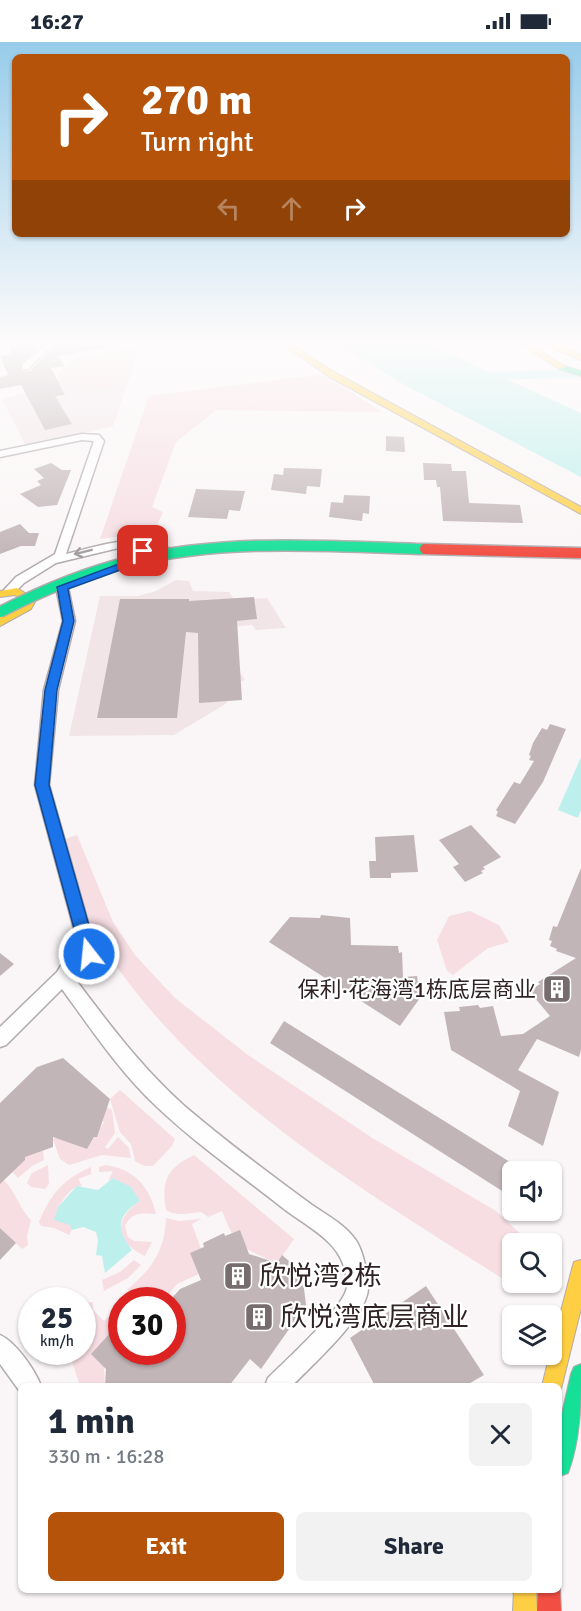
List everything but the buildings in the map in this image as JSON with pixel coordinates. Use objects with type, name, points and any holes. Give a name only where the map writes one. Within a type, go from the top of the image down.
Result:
[{"type":"main road","points":[[403,413],[581,511]]},
{"type":"main road","points":[[417,413],[581,502]]},
{"type":"main road","points":[[0,601],[52,576],[86,564],[134,551],[190,542],[279,539],[581,546]]},
{"type":"main road","points":[[0,612],[46,587],[93,570],[147,556],[199,549],[308,546],[581,553]]},
{"type":"main road","points":[[0,622],[31,604],[28,596],[23,592],[5,592]]},
{"type":"main road","points":[[553,1379],[581,1269]]},
{"type":"main road","points":[[562,1456],[581,1374]]},
{"type":"main road","points":[[525,1593],[525,1611]]},
{"type":"main road","points":[[549,1593],[549,1611]]},
{"type":"street","points":[[0,454],[81,437],[96,437],[98,445],[65,544],[55,560]]},
{"type":"street","points":[[31,604],[62,587],[139,560],[144,554],[138,546],[124,543]]},
{"type":"street","points":[[5,592],[20,580],[55,560],[124,543],[147,544],[180,557],[121,566]]},
{"type":"street","points":[[0,1039],[63,977],[87,947],[42,785],[51,690],[69,621],[62,587]]},
{"type":"street","points":[[63,977],[109,1038],[161,1098],[193,1126],[306,1213],[332,1230],[350,1250],[358,1288],[346,1314],[279,1383]]},
{"type":"street","points":[[0,1346],[28,1383]]},
{"type":"street","points":[[545,1365],[553,1379]]},
{"type":"shaded area","points":[[9,413],[117,413],[113,426],[26,446]]},
{"type":"shaded area","points":[[143,413],[212,413],[176,442],[152,507],[163,512],[154,532],[100,539]]},
{"type":"shaded area","points":[[176,580],[189,581],[193,591],[229,592],[234,599],[267,598],[286,628],[256,630],[252,625],[222,628],[229,656],[245,680],[227,687],[227,703],[174,735],[69,736],[100,596],[138,596],[156,591]]},
{"type":"shaded area","points":[[77,835],[113,922],[135,955],[175,998],[248,1055],[374,1139],[496,1211],[502,1217],[502,1221],[507,1221],[519,1233],[502,1233],[502,1278],[309,1151],[210,1071],[165,1026],[103,949],[91,930],[56,842]]},
{"type":"shaded area","points":[[470,911],[499,925],[509,942],[488,948],[453,975],[447,971],[437,940],[449,916]]},
{"type":"shaded area","points":[[120,1090],[175,1139],[172,1146],[153,1166],[144,1166],[135,1161],[131,1144],[120,1132],[110,1099]]},
{"type":"shaded area","points":[[106,1107],[112,1110],[115,1133],[105,1147],[108,1149],[118,1137],[129,1148],[131,1158],[102,1155],[69,1165],[60,1159],[53,1139],[73,1130],[71,1143],[87,1149],[104,1122],[101,1119]]},
{"type":"shaded area","points":[[43,1150],[44,1160],[32,1166],[18,1178],[10,1169],[24,1154]]},
{"type":"shaded area","points":[[194,1155],[294,1239],[277,1263],[242,1245],[232,1233],[222,1211],[208,1217],[201,1212],[179,1214],[166,1210],[164,1191],[168,1176],[178,1165]]},
{"type":"shaded area","points":[[48,1165],[49,1184],[45,1189],[31,1187],[27,1183],[32,1173]]},
{"type":"shaded area","points":[[106,1165],[133,1175],[150,1196],[156,1214],[134,1216],[127,1221],[125,1226],[128,1237],[134,1241],[152,1242],[145,1256],[128,1245],[121,1231],[125,1216],[140,1201],[113,1178],[108,1181],[113,1171],[99,1172],[99,1167]]},
{"type":"shaded area","points":[[91,1167],[91,1174],[78,1179],[82,1186],[71,1191],[58,1207],[60,1220],[71,1225],[72,1230],[69,1235],[54,1228],[41,1226],[39,1222],[43,1212],[53,1196],[65,1183]]},
{"type":"shaded area","points":[[0,1177],[31,1220],[27,1236],[28,1245],[22,1249],[0,1228]]},
{"type":"shaded area","points":[[166,1218],[179,1221],[201,1219],[192,1224],[201,1249],[190,1253],[201,1273],[175,1287],[130,1287],[156,1258]]},
{"type":"shaded area","points":[[134,1260],[141,1265],[128,1278],[104,1291],[102,1280],[120,1272]]},
{"type":"shaded area","points":[[96,1313],[104,1321],[108,1317],[108,1336],[103,1342],[105,1383],[79,1383],[73,1365],[96,1365]]},
{"type":"water","points":[[459,413],[581,413],[581,477]]},
{"type":"water","points":[[581,757],[581,810],[578,818],[558,810]]},
{"type":"water","points":[[113,1178],[131,1187],[140,1201],[126,1212],[121,1223],[123,1236],[132,1250],[105,1273],[102,1256],[96,1255],[98,1240],[96,1232],[83,1227],[72,1230],[70,1225],[54,1220],[58,1207],[77,1186],[98,1190]]},
{"type":"traffic: fast","points":[[0,612],[88,573],[170,554],[255,546],[425,549]]},
{"type":"traffic: fast","points":[[562,1456],[581,1374]]},
{"type":"traffic: slow","points":[[403,413],[581,511]]},
{"type":"traffic: slow","points":[[0,594],[17,591],[31,600],[27,607],[0,622]]},
{"type":"traffic: slow","points":[[553,1383],[581,1269]]},
{"type":"traffic: slow","points":[[525,1593],[525,1611]]},
{"type":"traffic: jam","points":[[425,549],[581,553]]},
{"type":"traffic: jam","points":[[549,1593],[549,1611]]},
{"type":"place","name":"保利·花海湾1栋底层商业","points":[[557,989]]},
{"type":"place","name":"欣悦湾2栋","points":[[238,1276]]},
{"type":"place","name":"欣悦湾底层商业","points":[[259,1317]]},
{"type":"route","points":[[89,954],[42,785],[51,690],[69,621],[62,587],[84,577],[139,560],[144,554],[143,551]]}]
